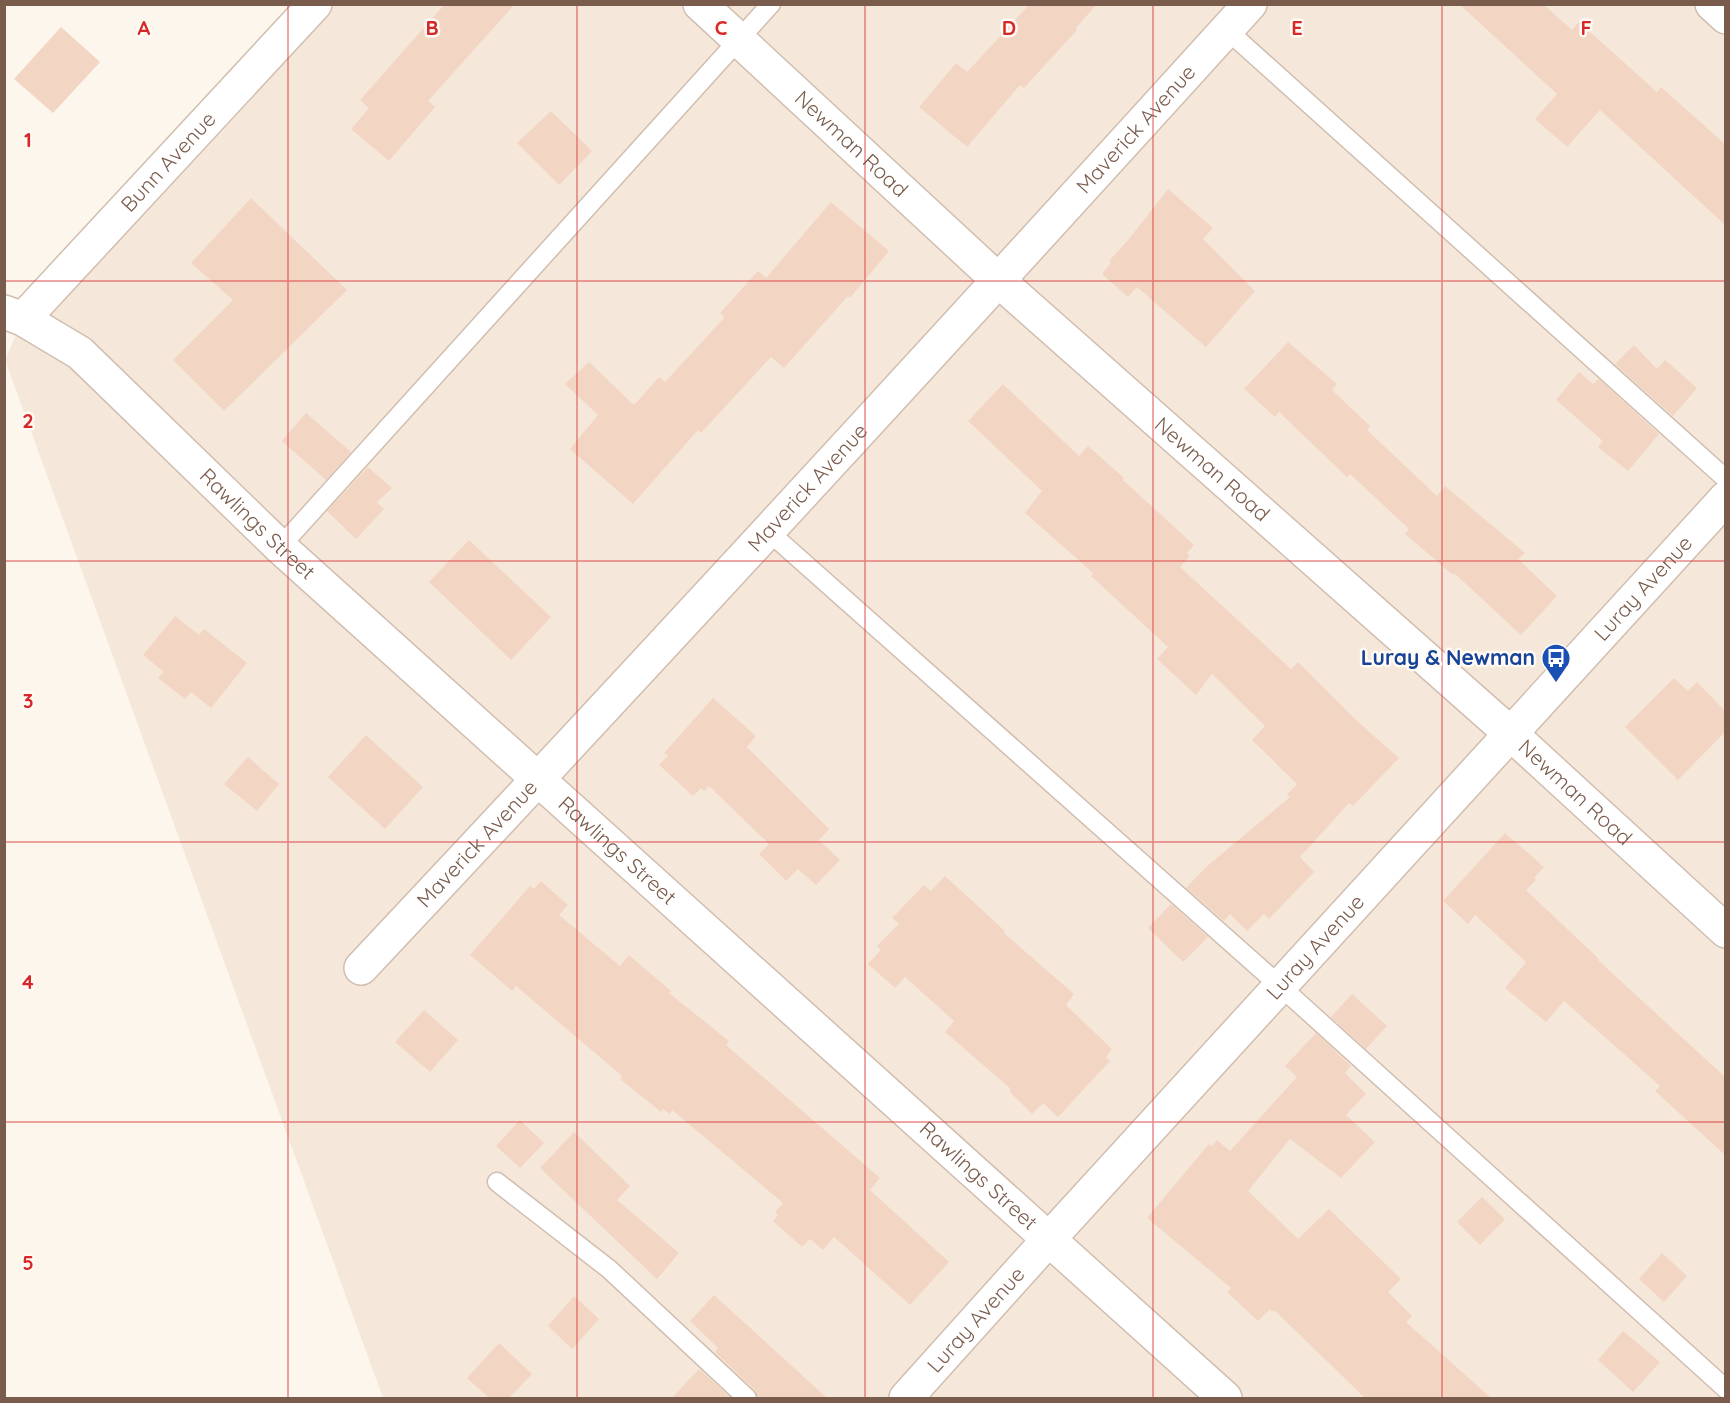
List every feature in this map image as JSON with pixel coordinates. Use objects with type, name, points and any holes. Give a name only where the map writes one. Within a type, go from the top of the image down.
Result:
[{"type":"street","name":"Bunn Avenue","points":[[14,315],[315,4]]},
{"type":"street","name":"Newman Road","points":[[700,4],[999,281],[1511,734],[1725,931]]},
{"type":"street","name":"Maverick Avenue","points":[[361,969],[999,281],[1250,4]]},
{"type":"street","points":[[1712,4],[1725,17]]},
{"type":"street","name":"Rawlings Street","points":[[14,315],[80,353],[280,547],[1225,1398]]},
{"type":"street","name":"Luray Avenue","points":[[906,1398],[1725,498]]},
{"type":"lane","points":[[280,547],[771,4]]},
{"type":"lane","points":[[1227,30],[1725,479]]},
{"type":"lane","points":[[768,531],[1280,986],[1725,1389]]},
{"type":"lane","points":[[497,1182],[609,1269],[747,1398]]},
{"type":"shaded area","points":[[320,5],[1725,5],[1725,1398],[383,1398],[5,360],[23,319]]},
{"type":"building","points":[[445,4],[515,4],[428,101],[435,107],[389,161],[351,129],[369,108],[360,100]]},
{"type":"building","points":[[1030,4],[1097,4],[1076,28],[1077,30],[1024,88],[1020,85],[967,147],[919,107],[956,63],[967,72]]},
{"type":"building","points":[[1459,4],[1543,4],[1572,30],[1579,22],[1657,92],[1661,87],[1725,144],[1725,225],[1600,110],[1567,147],[1535,119],[1557,94]]},
{"type":"building","points":[[61,27],[100,62],[53,113],[14,79]]},
{"type":"building","points":[[551,111],[592,151],[559,185],[517,143]]},
{"type":"building","points":[[1168,189],[1213,228],[1203,239],[1255,291],[1206,347],[1137,287],[1128,297],[1102,274],[1111,263],[1109,261]]},
{"type":"building","points":[[251,198],[347,290],[224,411],[173,360],[233,300],[191,263]]},
{"type":"building","points":[[831,202],[889,251],[850,298],[848,296],[784,368],[771,357],[701,433],[698,430],[633,504],[570,449],[598,415],[565,384],[589,362],[634,405],[659,377],[665,382],[724,318],[720,313],[758,271],[766,278]]},
{"type":"building","points":[[1288,342],[1337,384],[1332,390],[1370,426],[1367,430],[1437,496],[1445,486],[1525,553],[1518,559],[1557,596],[1521,635],[1454,573],[1453,575],[1405,534],[1409,529],[1350,474],[1347,477],[1279,412],[1275,417],[1244,389]]},
{"type":"building","points":[[1634,345],[1657,369],[1665,360],[1697,388],[1673,416],[1615,364]]},
{"type":"building","points":[[1579,372],[1593,384],[1599,379],[1659,434],[1628,471],[1598,447],[1603,441],[1556,400]]},
{"type":"building","points":[[1003,384],[1079,456],[1088,446],[1124,478],[1123,480],[1194,545],[1187,553],[1190,556],[1180,567],[1291,669],[1298,662],[1356,720],[1399,758],[1353,806],[1349,803],[1300,857],[1314,872],[1269,919],[1264,914],[1247,931],[1230,914],[1224,921],[1186,888],[1206,867],[1290,797],[1287,794],[1297,784],[1252,740],[1265,726],[1212,674],[1196,695],[1157,659],[1168,647],[1091,576],[1093,573],[1025,513],[1042,491],[968,421]]},
{"type":"building","points":[[306,413],[351,452],[326,480],[282,441]]},
{"type":"building","points":[[368,467],[392,488],[377,502],[384,509],[356,539],[327,511]]},
{"type":"building","points":[[469,540],[551,617],[511,660],[429,582]]},
{"type":"building","points":[[175,616],[199,635],[204,629],[247,663],[211,708],[191,692],[185,699],[158,678],[164,672],[143,655]]},
{"type":"building","points":[[1674,678],[1688,691],[1697,682],[1725,711],[1725,732],[1678,780],[1625,727]]},
{"type":"building","points":[[713,698],[756,736],[747,747],[829,829],[819,840],[840,860],[816,885],[798,869],[786,881],[759,854],[769,844],[709,786],[704,791],[701,788],[693,796],[659,765],[668,756],[664,753]]},
{"type":"building","points":[[366,735],[423,787],[385,829],[328,777]]},
{"type":"building","points":[[248,757],[279,784],[257,811],[224,784]]},
{"type":"building","points":[[1505,833],[1544,867],[1526,890],[1725,1077],[1725,1155],[1655,1091],[1660,1086],[1564,1001],[1546,1022],[1505,988],[1526,962],[1475,915],[1468,924],[1443,901]]},
{"type":"building","points":[[945,876],[1005,931],[1004,933],[1074,994],[1066,1005],[1112,1049],[1106,1057],[1110,1061],[1058,1117],[1043,1103],[1032,1114],[1009,1091],[1011,1089],[945,1032],[954,1021],[905,977],[895,988],[868,964],[881,950],[877,946],[899,924],[892,918],[924,885],[931,891]]},
{"type":"building","points":[[541,881],[568,905],[559,915],[620,966],[629,955],[671,991],[669,993],[729,1041],[726,1045],[880,1178],[870,1190],[949,1262],[910,1305],[834,1237],[823,1250],[810,1239],[802,1247],[773,1221],[778,1215],[775,1212],[783,1203],[672,1110],[670,1114],[663,1109],[661,1112],[620,1079],[622,1076],[516,986],[512,991],[470,955],[530,886],[534,889]]},
{"type":"building","points":[[1171,904],[1208,937],[1183,962],[1148,928]]},
{"type":"building","points":[[1352,994],[1387,1026],[1366,1049],[1331,1017]]},
{"type":"building","points":[[424,1010],[458,1040],[430,1072],[395,1042]]},
{"type":"building","points":[[1316,1033],[1351,1066],[1345,1073],[1366,1094],[1346,1115],[1375,1142],[1341,1178],[1290,1139],[1248,1191],[1298,1239],[1329,1209],[1401,1279],[1388,1292],[1412,1316],[1406,1322],[1491,1398],[1365,1398],[1274,1310],[1272,1312],[1270,1309],[1258,1321],[1227,1292],[1231,1288],[1147,1218],[1209,1144],[1212,1146],[1217,1140],[1230,1151],[1297,1077],[1285,1066]]},
{"type":"building","points":[[520,1120],[544,1143],[520,1168],[496,1146]]},
{"type":"building","points":[[574,1132],[630,1186],[617,1200],[679,1253],[657,1279],[540,1168]]},
{"type":"building","points":[[1482,1197],[1505,1219],[1480,1245],[1457,1222]]},
{"type":"building","points":[[1662,1253],[1687,1276],[1664,1302],[1639,1279]]},
{"type":"building","points":[[714,1295],[827,1398],[758,1398],[755,1390],[715,1352],[718,1348],[690,1321]]},
{"type":"building","points":[[574,1296],[599,1319],[572,1349],[548,1326]]},
{"type":"building","points":[[1623,1331],[1660,1362],[1633,1392],[1598,1360]]},
{"type":"building","points":[[499,1343],[532,1374],[509,1398],[489,1398],[467,1378]]},
{"type":"building","points":[[699,1369],[731,1398],[672,1398]]},
{"type":"place","name":"Luray & Newman","points":[[1556,684]]}]
